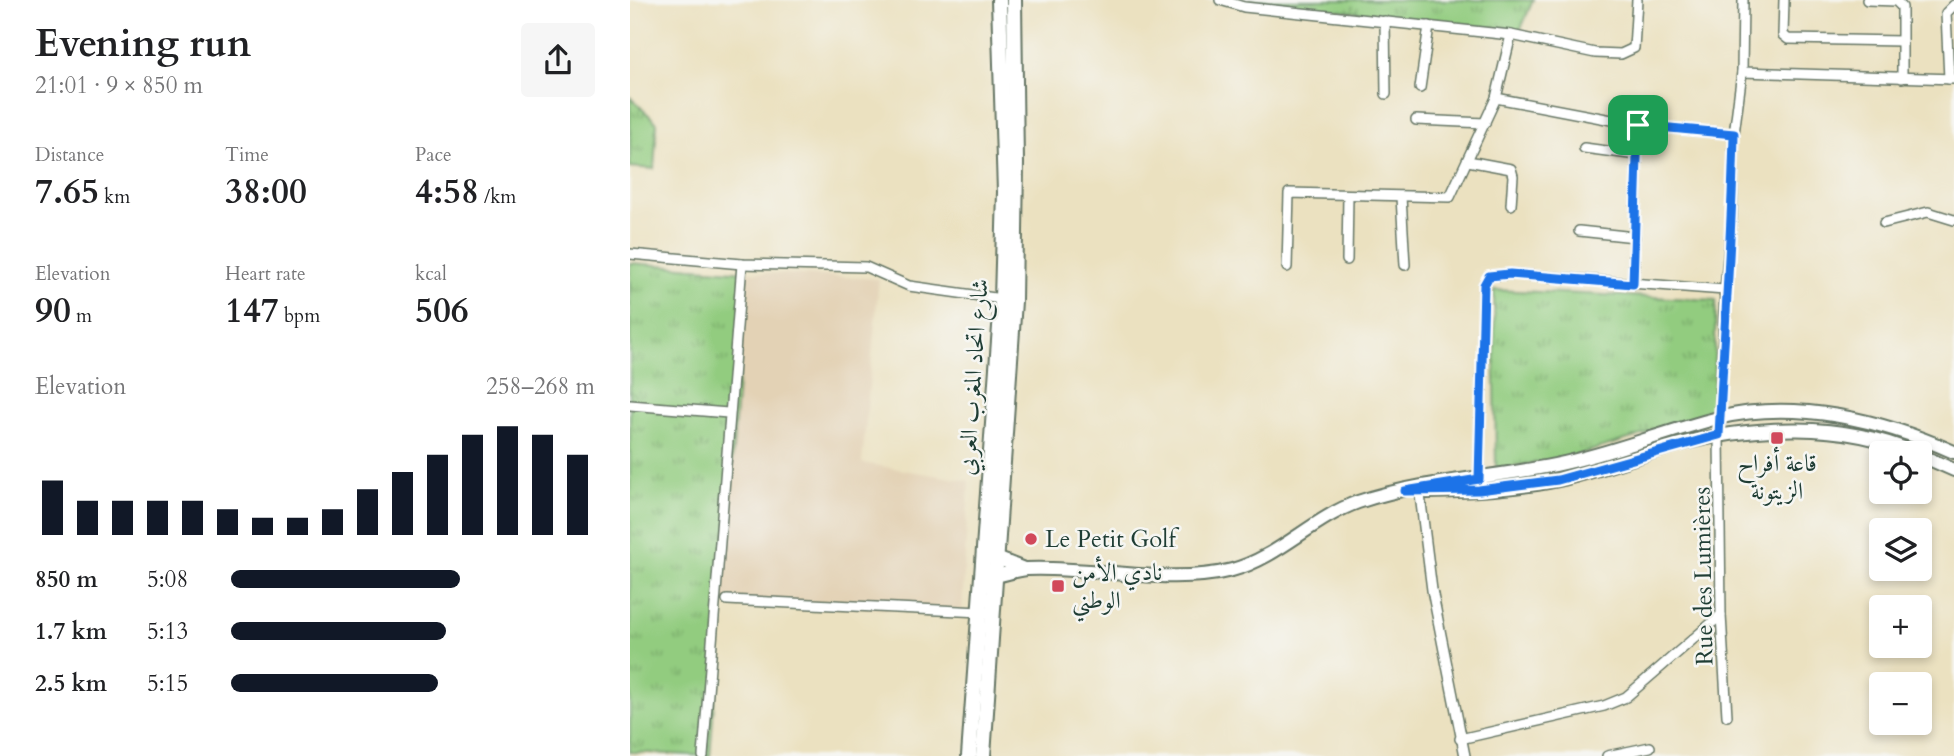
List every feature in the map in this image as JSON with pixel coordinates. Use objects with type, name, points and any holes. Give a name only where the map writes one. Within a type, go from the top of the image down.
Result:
[{"type":"main road","name":"شارع اتحاد المغرب العربي","points":[[990,555],[1005,192],[999,0]]},
{"type":"main road","name":"شارع اتحاد المغرب العربي","points":[[982,756],[988,577],[1014,300],[1014,0]]},
{"type":"main road","points":[[1479,484],[1720,418],[1779,411],[1850,418],[1901,430],[1954,452]]},
{"type":"main road","points":[[988,577],[1024,569],[1219,573],[1262,557],[1343,508],[1405,491],[1558,480],[1719,435],[1762,428],[1836,433],[1882,441]]},
{"type":"main road","points":[[1932,460],[1954,470]]},
{"type":"main road","points":[[990,555],[1024,569]]},
{"type":"main road","name":"شارع اتحاد المغرب العربي","points":[[969,756],[981,612],[988,577]]},
{"type":"street","points":[[1220,0],[1244,7],[1511,35],[1595,53],[1631,52],[1635,44],[1637,0]]},
{"type":"street","name":"Rue des Lumières","points":[[1727,716],[1721,615],[1719,435],[1734,134],[1742,72],[1743,0]]},
{"type":"street","points":[[1784,0],[1783,35],[1788,39],[1902,41]]},
{"type":"street","points":[[1867,0],[1899,3],[1902,78]]},
{"type":"street","points":[[1742,72],[1952,79],[1946,13],[1954,5]]},
{"type":"street","points":[[1385,21],[1387,94]]},
{"type":"street","points":[[1420,88],[1429,26]]},
{"type":"street","points":[[1287,267],[1289,193],[1450,197],[1496,98],[1511,35]]},
{"type":"street","points":[[1496,98],[1638,125],[1734,134]]},
{"type":"street","points":[[1416,120],[1485,123]]},
{"type":"street","points":[[1633,284],[1638,125]]},
{"type":"street","points":[[1584,148],[1637,155]]},
{"type":"street","points":[[1468,161],[1511,170],[1511,205]]},
{"type":"street","points":[[1347,260],[1348,195]]},
{"type":"street","points":[[1401,197],[1405,265]]},
{"type":"street","points":[[1884,223],[1928,212],[1954,220]]},
{"type":"street","points":[[1580,231],[1635,237]]},
{"type":"street","points":[[630,254],[741,264],[866,267],[909,286],[1002,299]]},
{"type":"street","points":[[703,756],[741,264]]},
{"type":"street","points":[[1479,484],[1486,279],[1492,274],[1725,290]]},
{"type":"street","points":[[630,405],[729,413]]},
{"type":"street","points":[[1420,489],[1432,590],[1465,756]]},
{"type":"street","points":[[727,600],[981,612]]},
{"type":"street","points":[[1460,739],[1604,706],[1626,697],[1721,615]]},
{"type":"street","points":[[1607,756],[1650,747]]},
{"type":"shaded area","points":[[746,272],[879,279],[862,463],[969,481],[962,612],[721,602]]},
{"type":"green space","points":[[1249,0],[1533,0],[1520,31]]},
{"type":"green space","points":[[630,97],[657,123],[654,169],[630,167]]},
{"type":"green space","points":[[630,263],[746,272],[710,756],[630,752]]},
{"type":"green space","points":[[1494,290],[1716,300],[1713,413],[1577,455],[1496,470]]},
{"type":"place","name":"قاعة أفراح الزيتونة","points":[[1777,438]]},
{"type":"place","name":"Le Petit Golf","points":[[1031,539]]},
{"type":"place","name":"نادي الأمن الوطني","points":[[1058,586]]},
{"type":"route","points":[[1638,125],[1734,134],[1719,435],[1558,480],[1479,490],[1405,491],[1419,486],[1479,479],[1484,285],[1489,276],[1510,274],[1633,284],[1638,125]]}]
